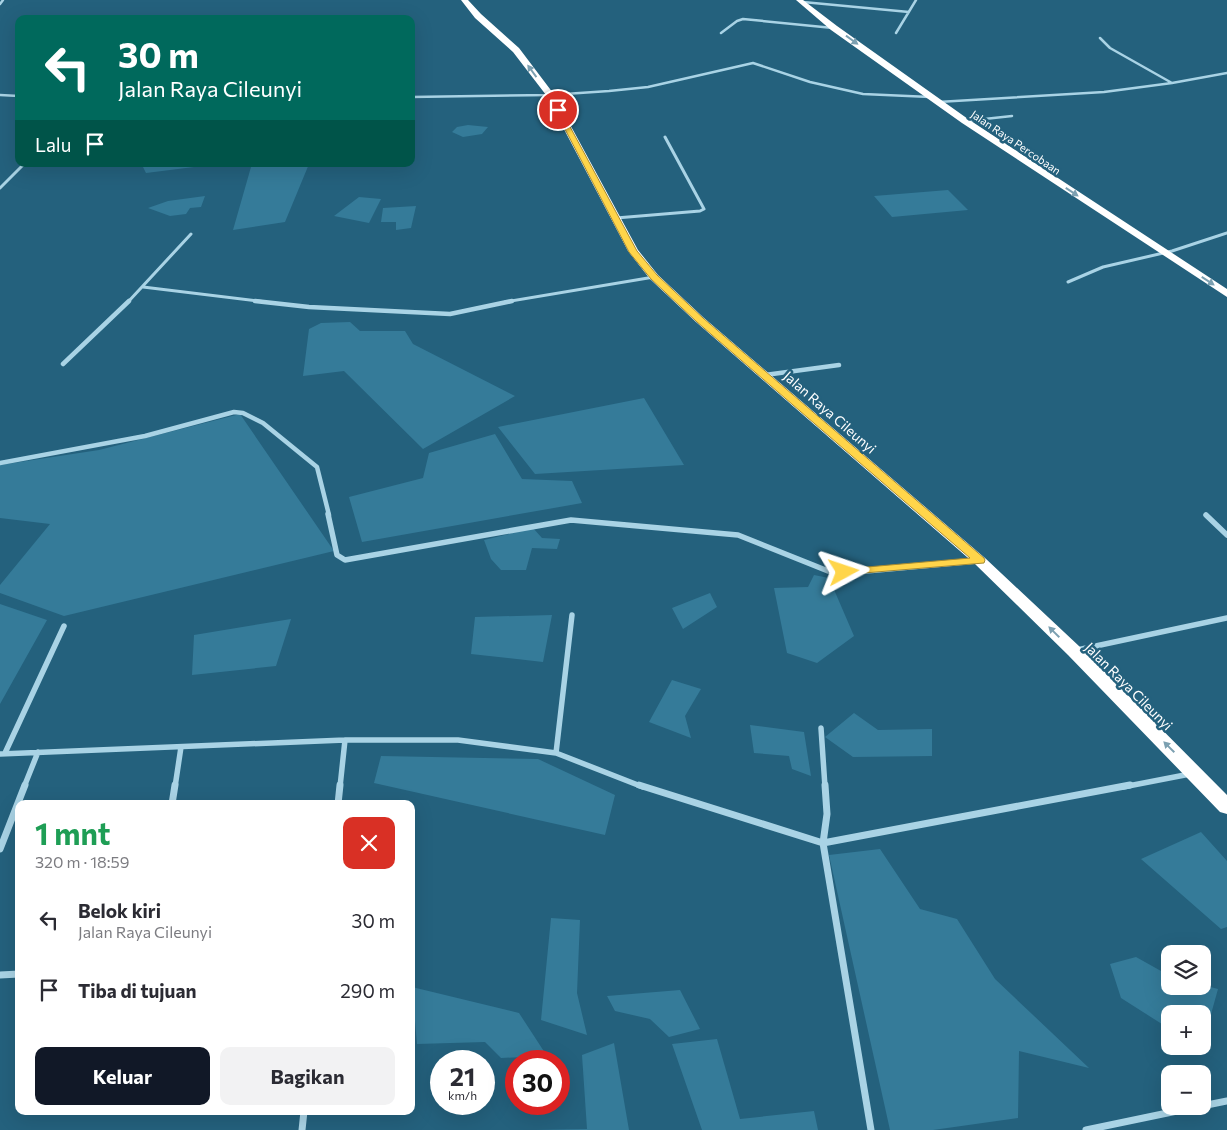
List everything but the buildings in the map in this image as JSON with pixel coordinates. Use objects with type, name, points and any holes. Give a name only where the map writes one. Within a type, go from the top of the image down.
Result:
[{"type":"highway","name":"Jalan Raya Cileunyi","points":[[464,0],[478,16],[516,50],[550,95],[633,252],[654,277],[765,376],[980,560],[1074,651],[1227,807]]},
{"type":"highway","name":"Jalan Raya Percobaan","points":[[801,1],[834,28],[965,121],[1227,294]]},
{"type":"street","points":[[0,4],[3,0]]},
{"type":"street","points":[[896,33],[916,0]]},
{"type":"street","points":[[801,1],[909,12]]},
{"type":"street","points":[[721,33],[737,21],[744,19],[834,28]]},
{"type":"street","points":[[1100,38],[1110,48],[1172,83]]},
{"type":"street","points":[[415,98],[550,95],[648,87],[753,63],[810,82],[863,94],[934,99],[1104,92],[1227,74]]},
{"type":"street","points":[[0,95],[15,96]]},
{"type":"street","points":[[965,121],[1012,116]]},
{"type":"street","points":[[616,218],[700,211],[704,209],[665,137]]},
{"type":"street","points":[[0,188],[21,167]]},
{"type":"street","points":[[1068,282],[1084,272],[1102,266],[1164,253],[1227,233]]},
{"type":"street","points":[[63,364],[143,287],[191,234]]},
{"type":"street","points":[[143,287],[309,307],[450,314],[509,301],[654,277]]},
{"type":"street","points":[[765,376],[839,365]]},
{"type":"street","points":[[0,463],[145,436],[234,412],[243,412],[283,438],[308,461],[316,464],[319,469],[339,558],[345,560],[571,520],[738,535],[828,571],[844,572],[980,560]]},
{"type":"street","points":[[1206,515],[1227,536]]},
{"type":"street","points":[[556,753],[572,615]]},
{"type":"street","points":[[1074,651],[1227,618]]},
{"type":"street","points":[[64,626],[3,753],[345,740],[458,740],[556,753],[625,781],[824,843],[1195,773]]},
{"type":"street","points":[[821,728],[828,814],[824,843],[871,1130]]},
{"type":"street","points":[[338,800],[345,740]]},
{"type":"street","points":[[173,800],[181,747]]},
{"type":"street","points":[[19,800],[38,752]]},
{"type":"street","points":[[0,849],[15,811]]},
{"type":"street","points":[[0,975],[15,974]]},
{"type":"street","points":[[1211,1104],[1227,1101]]},
{"type":"street","points":[[1086,1130],[1161,1114]]},
{"type":"street","points":[[302,1130],[304,1115]]},
{"type":"shaded area","points":[[468,125],[488,127],[482,134],[463,137],[452,132],[457,127]]},
{"type":"shaded area","points":[[143,167],[194,167],[146,173]]},
{"type":"shaded area","points":[[251,167],[308,167],[285,222],[233,230]]},
{"type":"shaded area","points":[[948,190],[968,210],[892,217],[874,196]]},
{"type":"shaded area","points":[[205,196],[201,207],[190,208],[186,214],[170,216],[148,208],[168,201]]},
{"type":"shaded area","points":[[359,197],[381,199],[369,223],[334,216]]},
{"type":"shaded area","points":[[416,206],[411,228],[396,230],[396,222],[381,222],[383,208]]},
{"type":"shaded area","points":[[350,322],[360,331],[405,331],[413,344],[515,396],[423,449],[344,371],[303,376],[309,329],[321,323]]},
{"type":"shaded area","points":[[644,398],[684,465],[535,474],[498,427]]},
{"type":"shaded area","points":[[240,414],[334,551],[64,616],[0,593],[0,585],[50,524],[0,518],[0,465],[99,450]]},
{"type":"shaded area","points":[[495,434],[522,479],[572,481],[582,503],[362,542],[349,497],[423,478],[429,453]]},
{"type":"shaded area","points":[[533,528],[542,538],[560,539],[557,549],[532,548],[526,570],[501,570],[491,559],[484,540]]},
{"type":"shaded area","points":[[814,575],[829,578],[854,636],[817,663],[787,653],[774,588],[808,587]]},
{"type":"shaded area","points":[[710,593],[717,607],[683,629],[672,608]]},
{"type":"shaded area","points":[[0,604],[47,620],[0,704]]},
{"type":"shaded area","points":[[552,615],[543,662],[471,654],[475,617]]},
{"type":"shaded area","points":[[291,619],[276,666],[192,675],[194,635]]},
{"type":"shaded area","points":[[672,680],[701,689],[685,716],[691,738],[649,722]]},
{"type":"shaded area","points":[[854,713],[878,730],[932,729],[932,756],[853,757],[825,737]]},
{"type":"shaded area","points":[[750,725],[804,732],[811,776],[792,769],[789,756],[754,753]]},
{"type":"shaded area","points":[[381,756],[538,759],[615,795],[605,835],[374,783]]},
{"type":"shaded area","points":[[1201,832],[1227,861],[1227,927],[1221,929],[1141,859]]},
{"type":"shaded area","points":[[880,849],[920,909],[957,919],[995,979],[1089,1068],[1019,1051],[1018,1118],[933,1130],[890,1130],[829,855]]},
{"type":"shaded area","points":[[551,918],[580,920],[577,993],[587,1035],[541,1020]]},
{"type":"shaded area","points":[[1136,957],[1161,971],[1161,995],[1211,995],[1211,987],[1218,989],[1211,1014],[1211,1005],[1161,1005],[1161,1023],[1121,998],[1110,964]]},
{"type":"shaded area","points":[[415,988],[519,1013],[543,1050],[505,1050],[505,1058],[501,1058],[485,1042],[417,1044]]},
{"type":"shaded area","points":[[680,990],[700,1029],[669,1037],[650,1019],[615,1011],[607,996]]},
{"type":"shaded area","points":[[717,1039],[740,1119],[814,1111],[818,1130],[702,1130],[672,1044]]},
{"type":"shaded area","points":[[614,1043],[629,1130],[535,1130],[587,1129],[582,1055]]},
{"type":"route","points":[[558,110],[633,252],[654,277],[700,320],[980,560],[844,572]]}]
